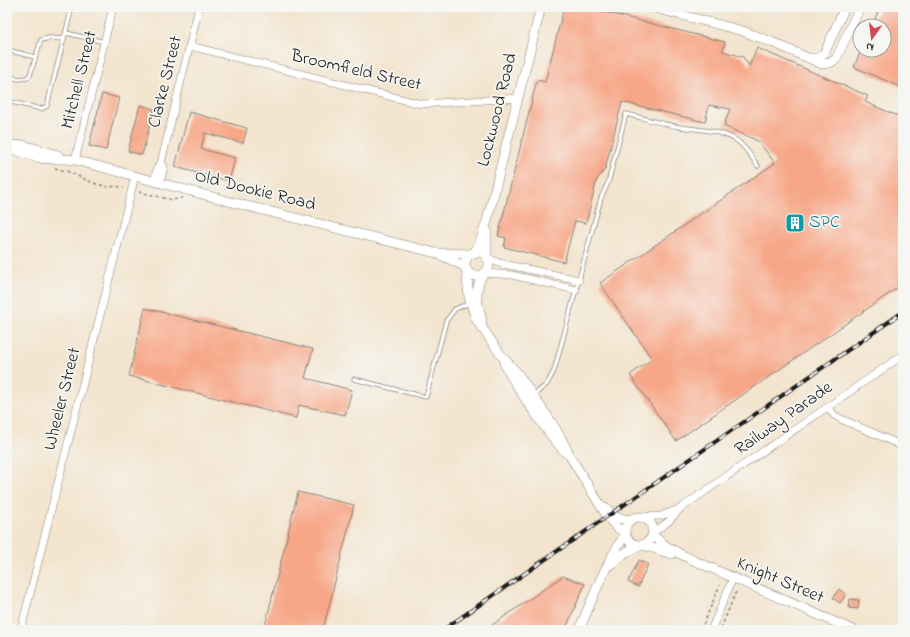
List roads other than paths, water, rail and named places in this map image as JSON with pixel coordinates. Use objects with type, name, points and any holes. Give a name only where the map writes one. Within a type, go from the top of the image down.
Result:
[{"type":"street","name":"Mitchell Street","points":[[71,159],[114,7]]},
{"type":"street","name":"Clarke Street","points":[[157,182],[164,167],[161,164],[199,7]]},
{"type":"street","name":"Lockwood Road","points":[[473,253],[478,245],[487,222],[540,7]]},
{"type":"street","points":[[651,7],[743,31],[822,64],[830,64],[836,60],[860,7]]},
{"type":"street","points":[[808,58],[817,58],[824,54],[845,7]]},
{"type":"street","name":"Broomfield Street","points":[[190,46],[421,104],[518,98]]},
{"type":"street","name":"Old Dookie Road","points":[[7,146],[23,146],[243,205],[436,253],[466,268]]},
{"type":"street","name":"Wheeler Street","points":[[21,630],[136,176]]},
{"type":"street","name":"Lockwood Road","points":[[487,222],[487,257]]},
{"type":"street","points":[[579,280],[498,263],[479,252],[473,253],[467,258],[466,268],[471,303],[476,319],[500,356],[512,379],[530,398],[547,424],[555,442],[571,458],[607,516],[615,526],[625,534],[629,542],[632,544],[641,545]]},
{"type":"street","name":"Old Dookie Road","points":[[436,253],[473,253]]},
{"type":"street","points":[[484,331],[476,294],[477,288],[484,274],[490,266],[487,257]]},
{"type":"street","points":[[466,268],[471,274],[478,276],[484,274],[512,276],[576,290]]},
{"type":"street","name":"Railway Parade","points":[[634,519],[661,516],[681,508],[903,355]]},
{"type":"street","points":[[828,407],[834,415],[841,419],[903,446]]},
{"type":"street","points":[[597,499],[605,508],[618,518],[646,519],[652,525],[653,534],[649,541],[617,558],[610,564],[602,576]]},
{"type":"street","name":"Railway Parade","points":[[653,534],[669,521],[681,508]]},
{"type":"street","points":[[579,630],[602,576],[618,544],[625,534],[626,526],[634,519]]},
{"type":"street","name":"Knight Street","points":[[653,534],[665,545],[695,561],[853,630]]},
{"type":"street","name":"Knight Street","points":[[641,545],[695,561]]},
{"type":"street","points":[[711,630],[733,578]]},
{"type":"lane","points":[[7,101],[41,109],[47,106],[72,9],[57,7]]},
{"type":"lane","points":[[66,33],[105,42]]},
{"type":"lane","points":[[7,76],[22,79],[27,78],[30,75],[41,40],[49,38],[64,39]]},
{"type":"lane","points":[[7,50],[35,57]]},
{"type":"lane","points":[[530,398],[547,384],[554,371],[601,198],[608,183],[626,114],[678,127],[703,130],[729,136],[738,141],[746,149],[758,166]]},
{"type":"lane","points":[[354,379],[426,397],[446,321],[455,309],[467,303],[471,303]]},
{"type":"railway","points":[[443,630],[903,312]]},
{"type":"place","name":"SPC","points":[[795,223]]}]
